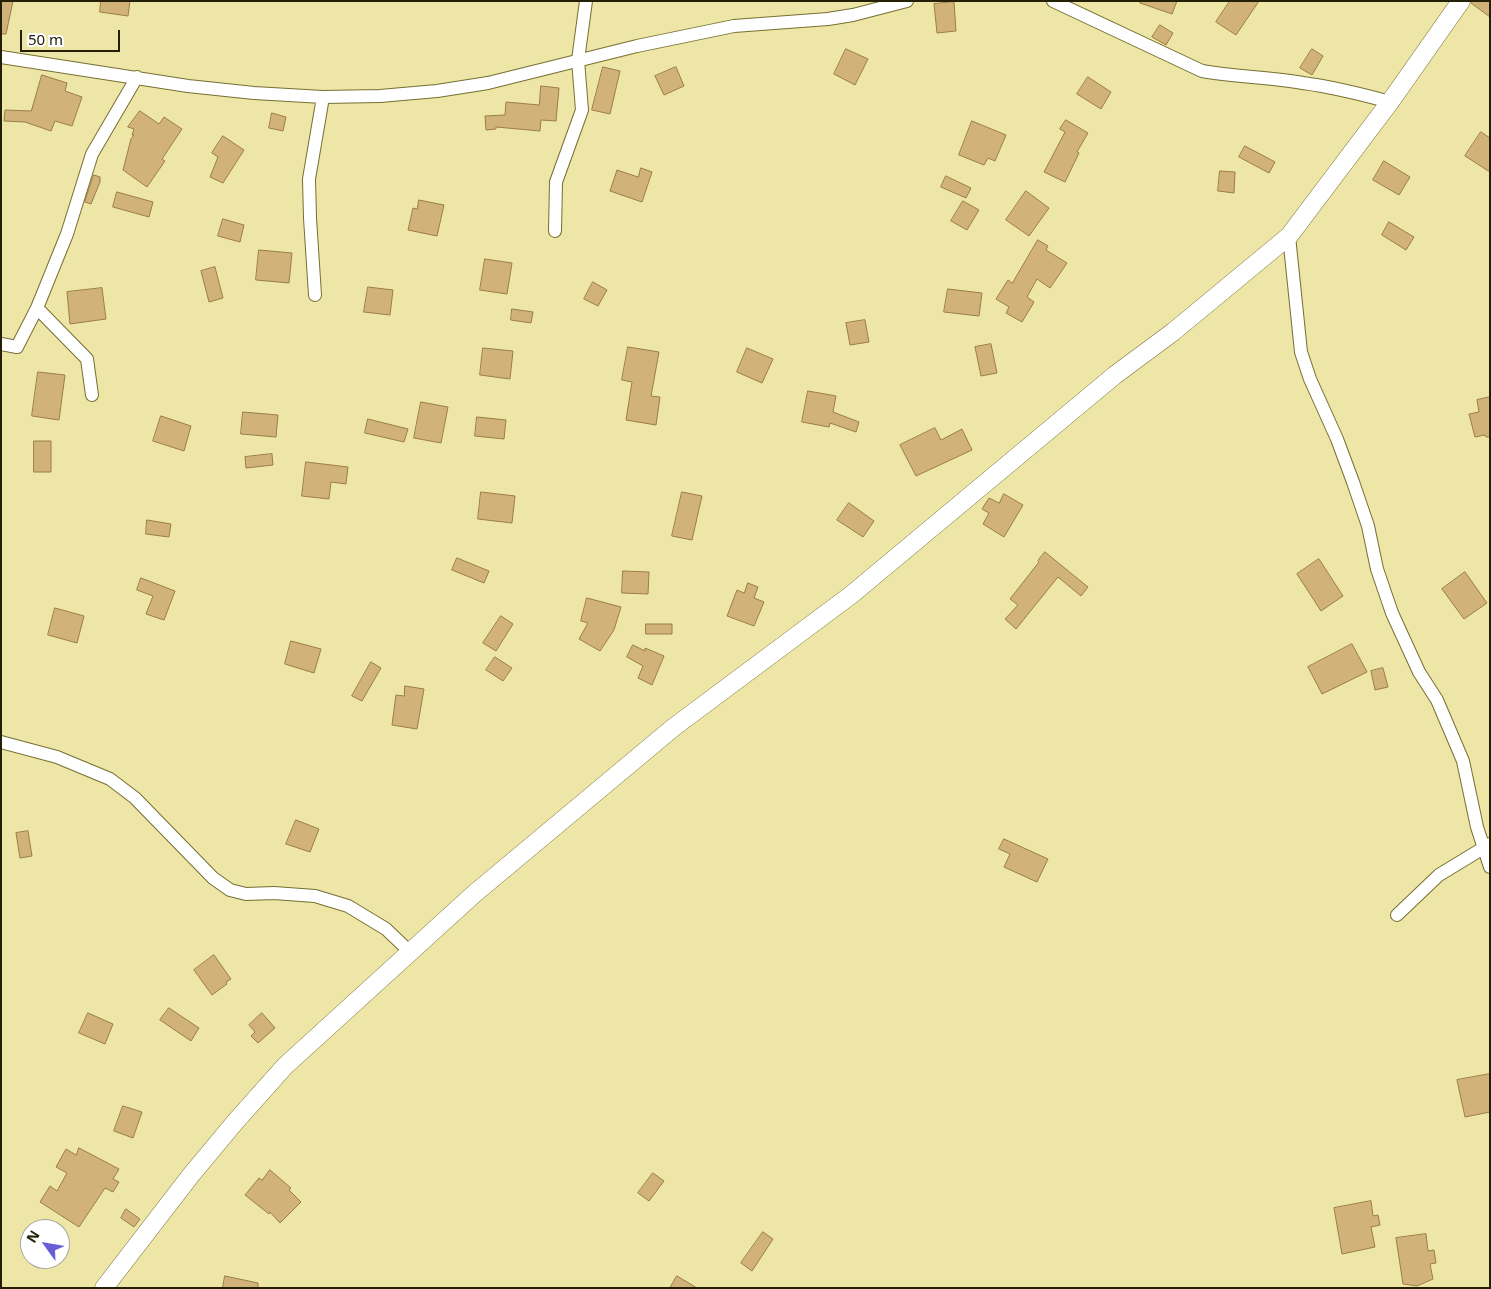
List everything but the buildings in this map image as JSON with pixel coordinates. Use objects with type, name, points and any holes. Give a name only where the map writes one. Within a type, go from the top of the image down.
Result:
[{"type":"street","points":[[555,231],[556,182],[582,110],[578,60],[586,1]]},
{"type":"street","points":[[1,57],[198,87],[254,93],[323,97],[380,96],[437,91],[488,83],[578,60],[734,26],[828,19],[853,15],[907,1]]},
{"type":"street","points":[[1053,1],[1202,72],[1301,82],[1366,95],[1390,102]]},
{"type":"street","points":[[104,1288],[191,1175],[285,1066],[474,894],[674,727],[851,595],[1115,375],[1173,332],[1289,236],[1390,102],[1461,1]]},
{"type":"street","points":[[1,344],[17,347],[37,308],[66,234],[92,154],[137,77]]},
{"type":"street","points":[[315,295],[309,178],[323,97]]},
{"type":"street","points":[[1289,236],[1301,352],[1310,379],[1337,439],[1353,482],[1368,526],[1377,570],[1392,613],[1419,672],[1437,700],[1463,761],[1477,827],[1487,846],[1490,867]]},
{"type":"street","points":[[37,308],[87,360],[92,395]]},
{"type":"street","points":[[1,742],[57,757],[110,779],[134,798],[213,878],[230,890],[246,894],[274,892],[315,896],[348,906],[386,929],[410,952]]},
{"type":"street","points":[[1397,915],[1439,875],[1487,846]]}]
